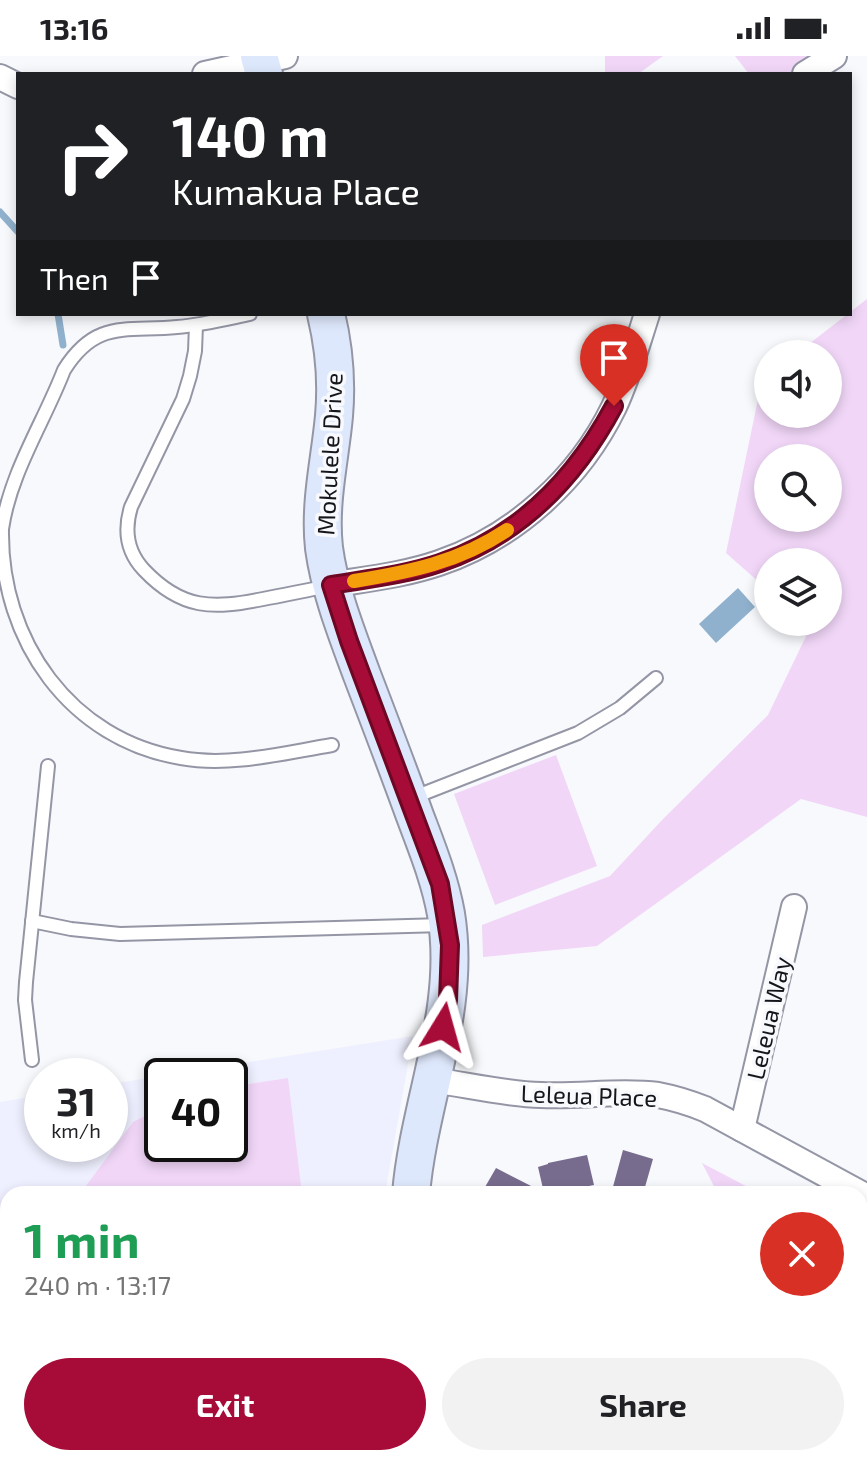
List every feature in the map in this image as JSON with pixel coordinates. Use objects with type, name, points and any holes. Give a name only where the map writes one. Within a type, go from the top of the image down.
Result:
[{"type":"street","points":[[808,72],[834,56]]},
{"type":"street","points":[[215,72],[267,62]]},
{"type":"street","name":"Mokulele Drive","points":[[326,316],[334,357],[335,384],[322,522],[331,585],[440,884],[450,945],[448,1000],[412,1186]]},
{"type":"street","points":[[331,585],[441,563],[496,537],[545,500],[565,480],[600,432],[625,379],[646,316]]},
{"type":"street","name":"Leleua Way","points":[[742,1129],[794,907]]},
{"type":"street","name":"Leleua Place","points":[[432,1080],[542,1095],[636,1093],[683,1101],[705,1109],[847,1186]]},
{"type":"lane","points":[[240,316],[171,328],[131,327],[102,334],[79,349],[64,370],[14,486],[2,527],[0,574],[4,600],[12,625],[38,672],[75,710],[117,738],[183,759],[229,761],[332,745]]},
{"type":"lane","points":[[196,325],[195,351],[183,399],[127,520],[133,554],[138,563],[173,594],[205,605],[236,605],[331,585]]},
{"type":"lane","points":[[409,799],[578,733],[620,708],[656,678]]},
{"type":"lane","points":[[32,1058],[25,1000],[48,766]]},
{"type":"lane","points":[[32,921],[120,934],[447,925]]},
{"type":"shaded area","points":[[605,56],[663,56],[641,72],[605,72]]},
{"type":"shaded area","points":[[735,56],[826,56],[806,72],[747,72]]},
{"type":"shaded area","points":[[867,299],[867,817],[801,799],[597,946],[483,957],[482,925],[610,876],[768,715],[806,636],[842,636],[842,548],[754,548],[754,578],[726,553],[754,418],[754,428],[842,428],[842,340],[814,340],[845,316],[852,316],[852,311]]},
{"type":"shaded area","points":[[556,755],[597,866],[495,905],[454,794]]},
{"type":"shaded area","points":[[413,1036],[386,1186],[0,1186],[0,1102],[24,1098],[24,1162],[128,1162],[128,1081],[144,1079],[144,1162],[248,1162],[248,1062]]},
{"type":"shaded area","points":[[288,1078],[301,1186],[86,1186],[104,1162],[128,1162],[128,1129],[144,1116],[144,1162],[248,1162],[248,1084]]},
{"type":"shaded area","points":[[702,1163],[746,1186],[714,1186]]},
{"type":"water","points":[[738,588],[754,606],[716,643],[699,624]]},
{"type":"building","points":[[623,1150],[653,1159],[645,1186],[613,1186]]},
{"type":"building","points":[[587,1155],[594,1185],[542,1186],[538,1167]]},
{"type":"building","points":[[496,1168],[531,1186],[486,1186]]},
{"type":"waterway","points":[[0,212],[16,230]]},
{"type":"waterway","points":[[58,316],[63,345]]},
{"type":"slow traffic","points":[[354,581],[441,563],[507,530]]},
{"type":"route","points":[[443,1027],[448,1000],[450,945],[440,884],[331,585],[441,563],[496,537],[521,520],[565,480],[584,457],[614,406]]}]
